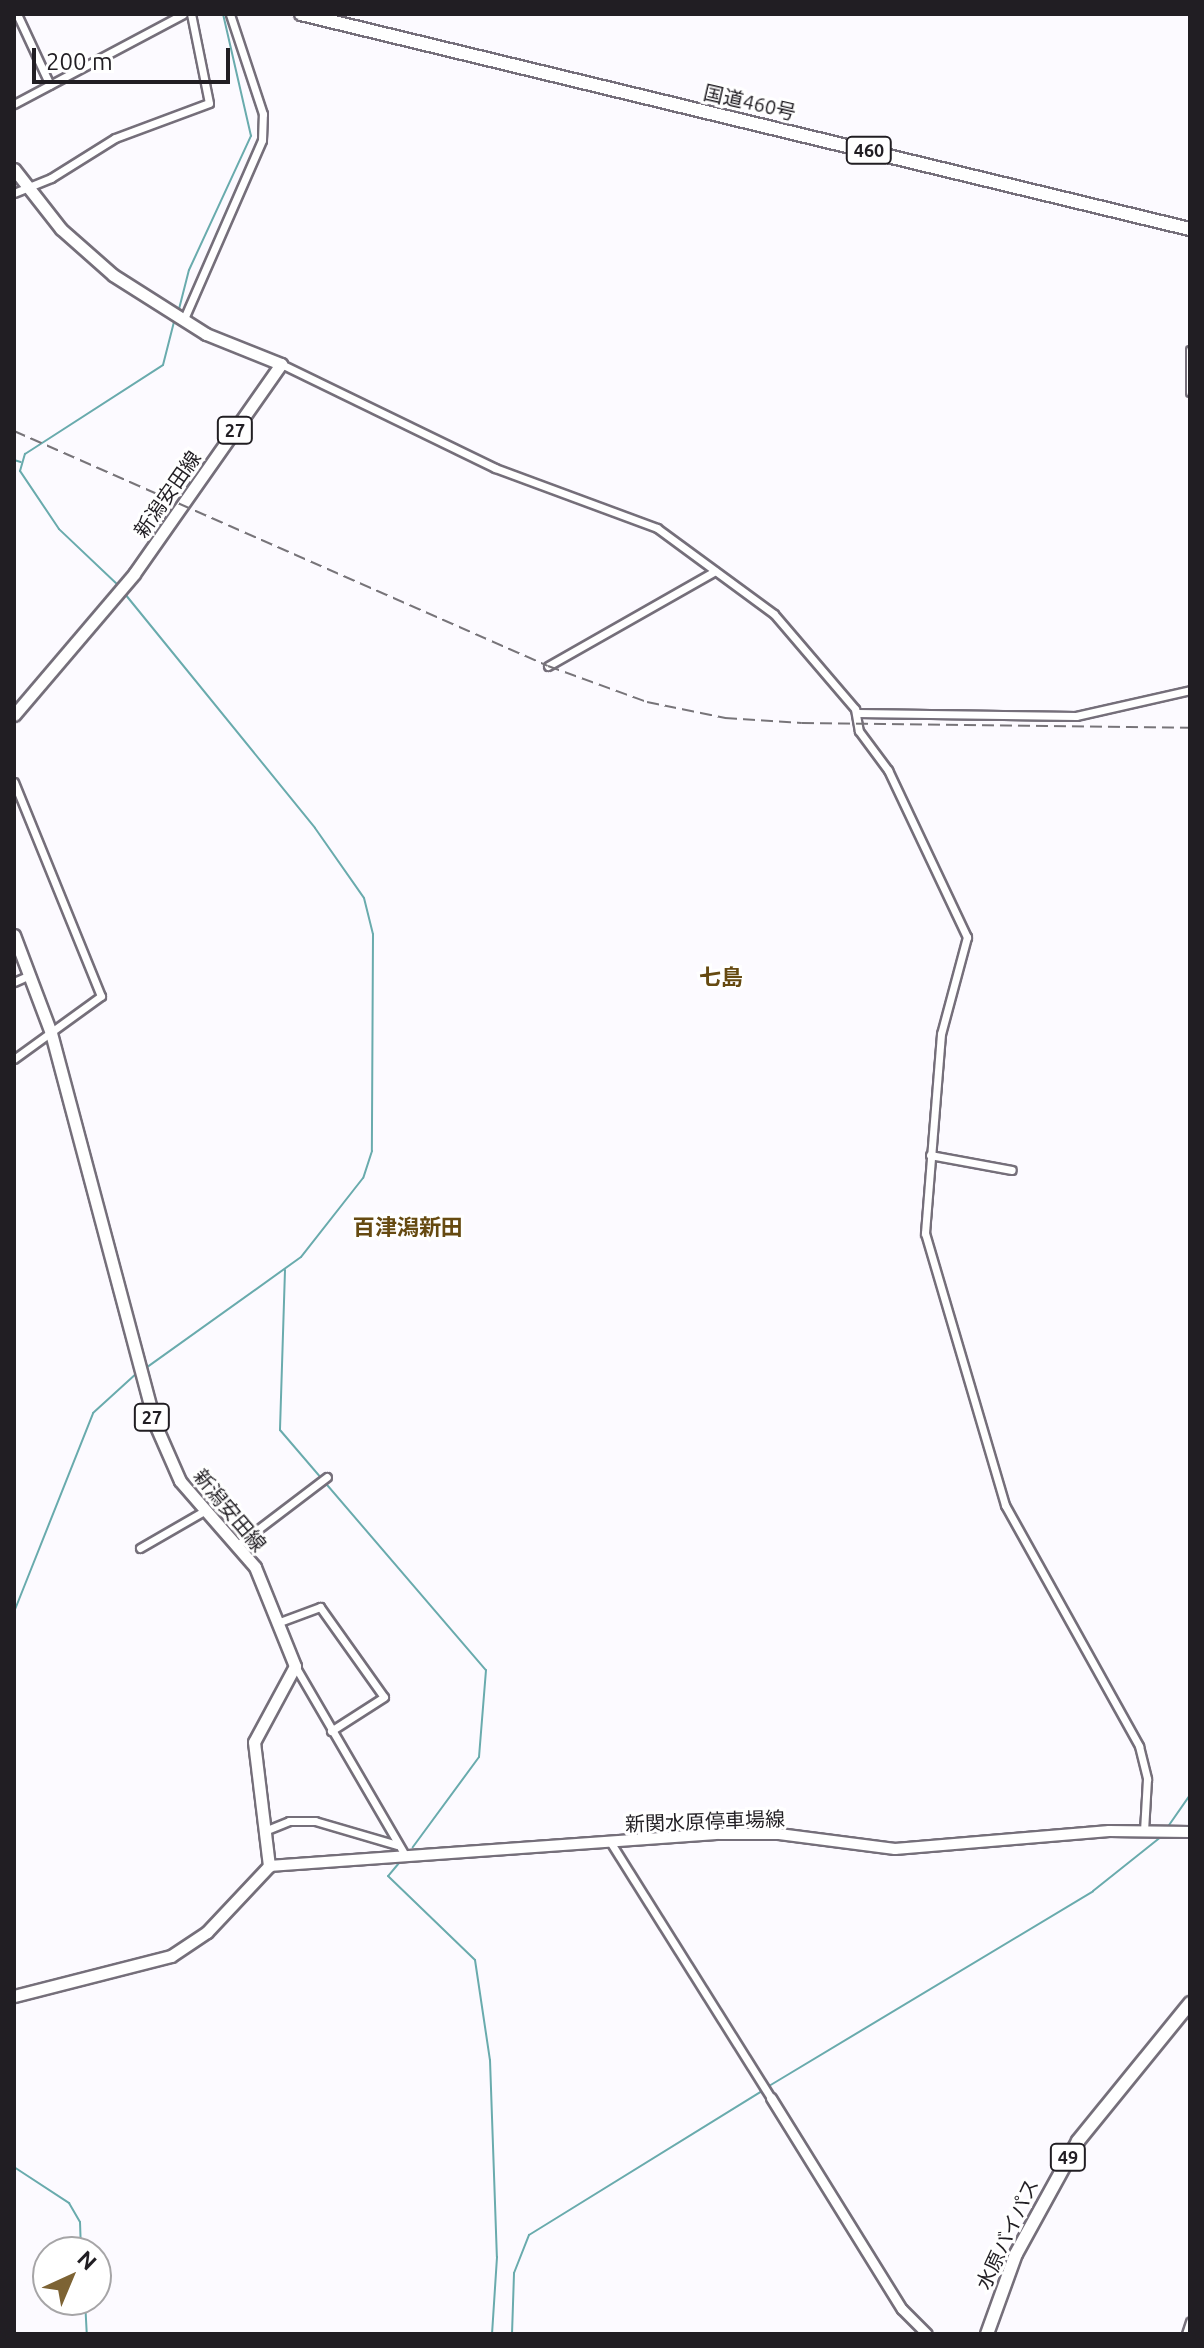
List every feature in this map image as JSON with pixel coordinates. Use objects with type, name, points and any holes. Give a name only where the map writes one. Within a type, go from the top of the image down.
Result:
[{"type":"highway","name":"国道460号","points":[[301,14],[1190,229]]},
{"type":"highway","name":"水原バイパス","points":[[987,2334],[1016,2254],[1078,2141],[1190,2003]]},
{"type":"main road","points":[[14,169],[84,252],[183,321],[281,364]]},
{"type":"main road","name":"新潟安田線","points":[[14,715],[126,584],[281,364]]},
{"type":"main road","name":"新潟安田線","points":[[14,935],[33,974],[51,1033],[144,1393],[180,1481],[255,1567],[275,1624],[295,1666]]},
{"type":"main road","points":[[14,1996],[171,1956],[207,1932],[269,1866],[254,1742],[295,1666]]},
{"type":"main road","name":"新関水原停車場線","points":[[269,1866],[402,1850],[779,1834],[895,1849],[1149,1831],[1187,1832]]},
{"type":"street","points":[[17,14],[50,85]]},
{"type":"street","points":[[14,104],[183,14]]},
{"type":"street","points":[[14,193],[115,138],[209,103],[191,14]]},
{"type":"street","points":[[183,321],[262,140],[263,114],[230,14]]},
{"type":"street","points":[[1190,350],[1190,392]]},
{"type":"street","points":[[281,364],[495,468],[657,528],[801,640],[857,713],[859,731],[888,770],[967,937],[941,1034],[925,1233],[988,1454],[1022,1540],[1139,1746],[1147,1779],[1149,1831]]},
{"type":"street","points":[[548,666],[715,571]]},
{"type":"street","points":[[857,713],[1076,716],[1190,690]]},
{"type":"street","points":[[14,782],[100,991],[97,1000],[14,1059]]},
{"type":"street","points":[[14,982],[33,974]]},
{"type":"street","points":[[930,1155],[1012,1170]]},
{"type":"street","points":[[236,1546],[324,1478]]},
{"type":"street","points":[[140,1548],[204,1511]]},
{"type":"street","points":[[275,1624],[320,1607],[384,1697],[331,1731]]},
{"type":"street","points":[[295,1666],[402,1850]]},
{"type":"street","points":[[267,1830],[315,1821],[402,1850]]},
{"type":"street","points":[[611,1843],[908,2316],[927,2334]]},
{"type":"street","points":[[1186,2334],[1190,2322]]},
{"type":"waterway","points":[[178,313],[189,270],[251,136],[223,14]]},
{"type":"waterway","points":[[119,586],[59,529],[20,471],[25,454],[163,365],[175,318]]},
{"type":"waterway","points":[[14,460],[21,462]]},
{"type":"waterway","points":[[125,594],[315,828],[364,898],[373,934],[372,1151],[363,1178],[301,1257],[146,1368]]},
{"type":"waterway","points":[[285,1270],[280,1430],[486,1670],[479,1757],[413,1847]]},
{"type":"waterway","points":[[14,1612],[93,1413],[137,1373]]},
{"type":"waterway","points":[[1167,1828],[1190,1795]]},
{"type":"waterway","points":[[769,2086],[1093,1891],[1161,1837]]},
{"type":"waterway","points":[[399,1863],[388,1876],[475,1960],[490,2060],[497,2257],[492,2334]]},
{"type":"waterway","points":[[512,2334],[514,2273],[529,2235],[764,2090]]},
{"type":"waterway","points":[[14,2167],[69,2203],[80,2222],[80,2236]]},
{"type":"waterway","points":[[86,2316],[87,2334]]},
{"type":"railway","points":[[14,431],[548,666],[647,702],[725,718],[802,723],[1190,728]]},
{"type":"district","name":"七島","points":[[721,977]]},
{"type":"district","name":"百津潟新田","points":[[408,1227]]}]
